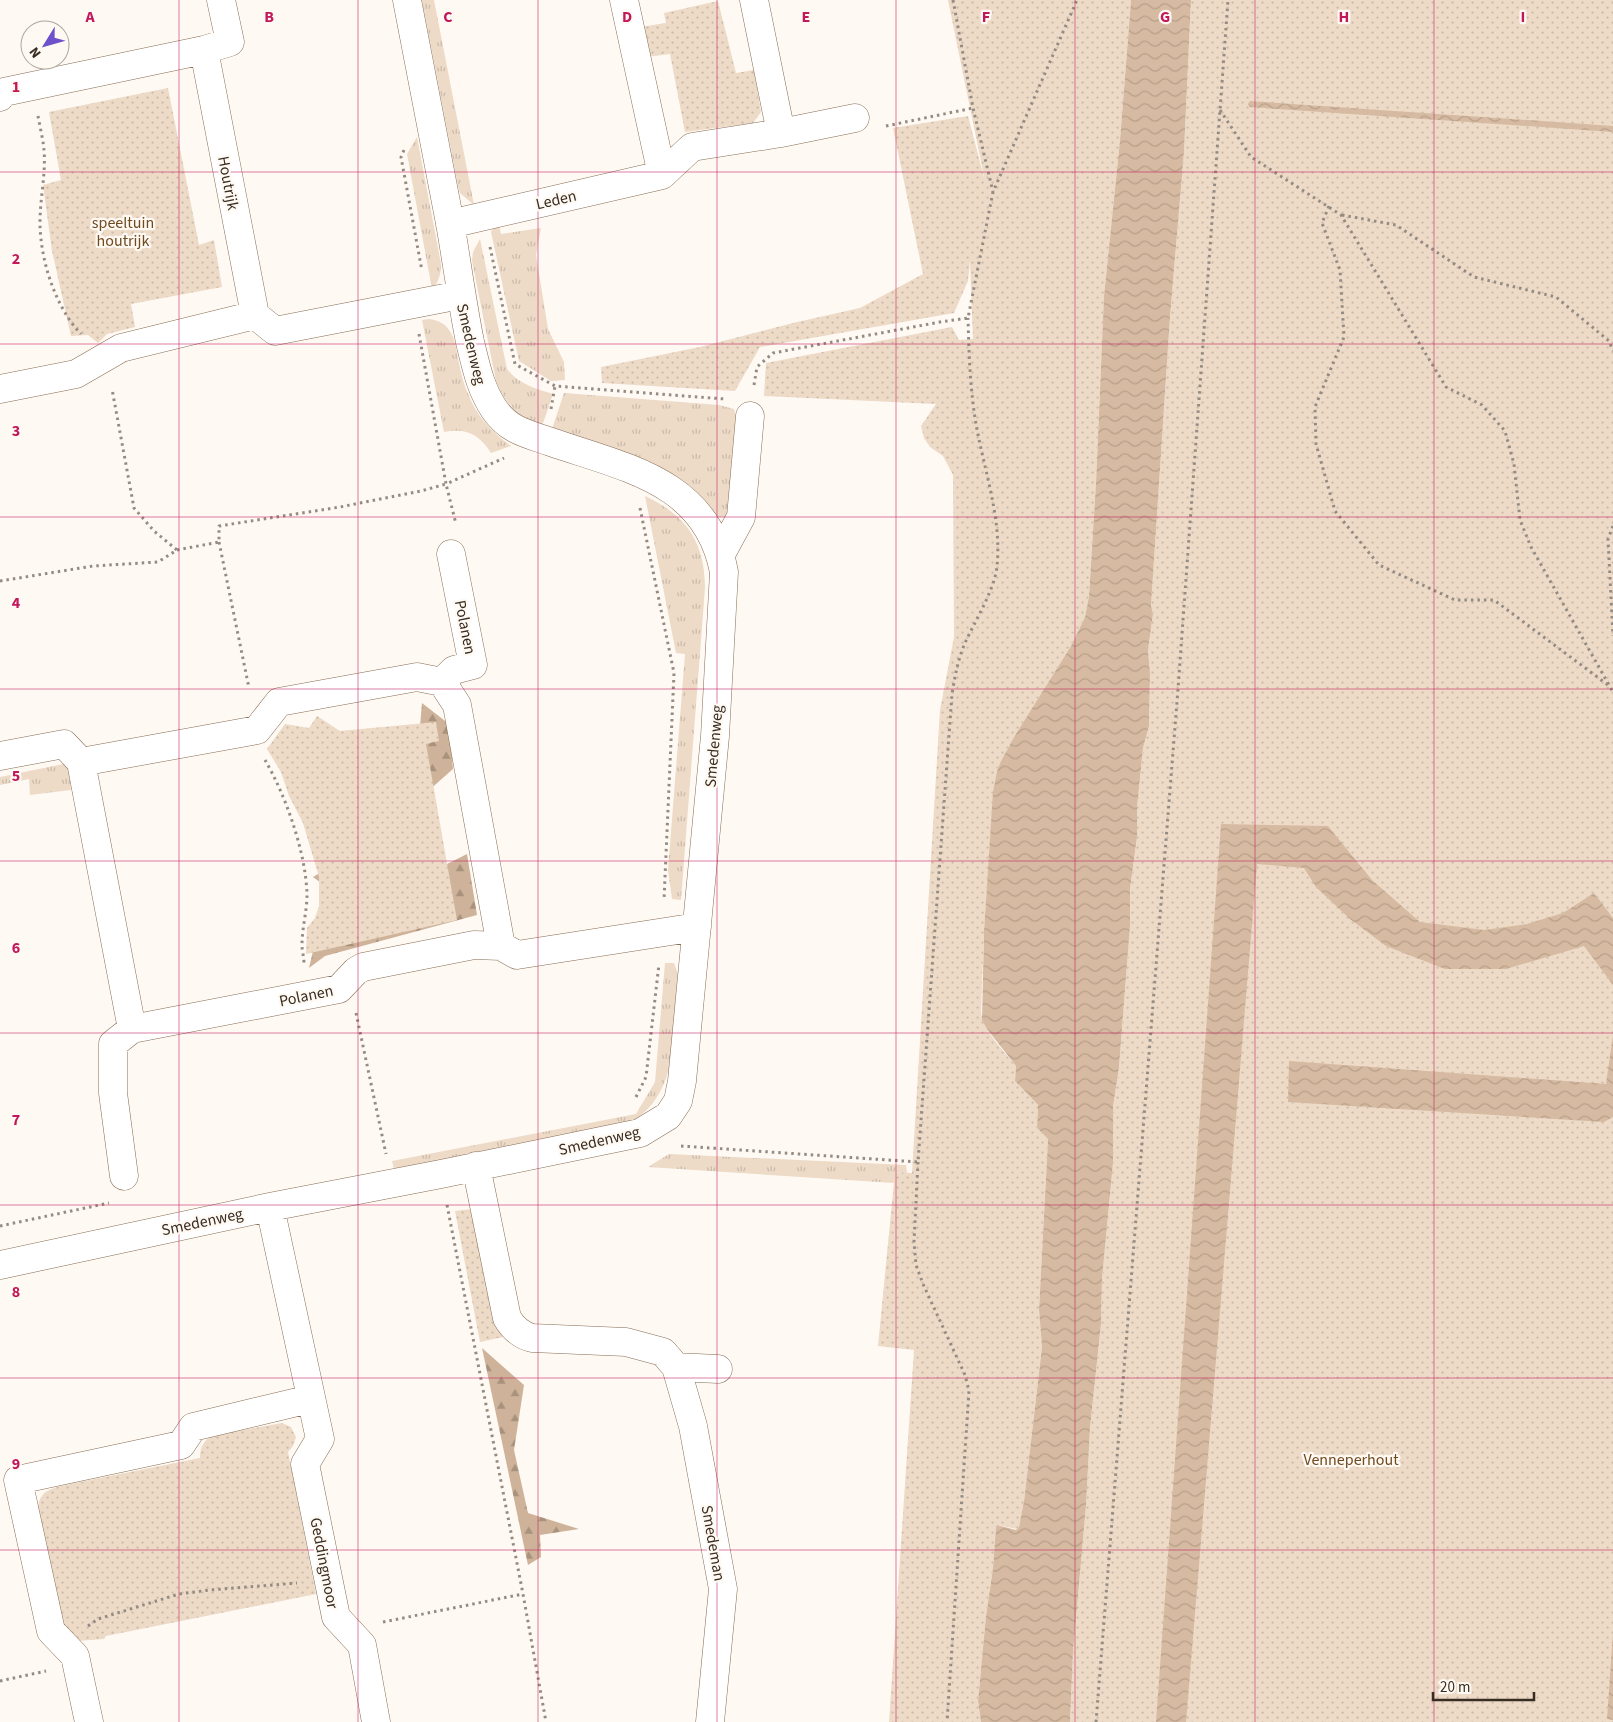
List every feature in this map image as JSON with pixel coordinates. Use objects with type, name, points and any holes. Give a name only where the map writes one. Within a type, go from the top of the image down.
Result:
[{"type":"street","points":[[0,97],[4,92],[204,50],[230,42],[221,0]]},
{"type":"street","name":"Smedenweg","points":[[0,1265],[270,1207],[640,1133],[668,1116],[678,1101],[682,1081],[715,736],[724,572],[721,554],[709,529],[691,504],[669,488],[641,473],[514,429],[496,412],[484,394],[460,295],[450,224],[406,0]]},
{"type":"street","points":[[624,0],[662,175]]},
{"type":"street","points":[[754,0],[780,133]]},
{"type":"street","name":"Houtrijk","points":[[204,50],[255,315]]},
{"type":"street","points":[[662,175],[692,147],[780,133],[856,118]]},
{"type":"street","name":"Leden","points":[[450,224],[662,175]]},
{"type":"street","points":[[0,389],[76,374],[121,348],[255,315],[275,331],[460,295]]},
{"type":"street","points":[[721,554],[741,517],[745,403]]},
{"type":"street","name":"Polanen","points":[[442,682],[454,670],[473,665],[451,554]]},
{"type":"street","points":[[82,762],[257,730],[279,702],[417,677],[442,682],[457,705],[501,946]]},
{"type":"street","points":[[0,756],[64,744],[82,762],[132,1029]]},
{"type":"street","name":"Polanen","points":[[124,1176],[113,1093],[113,1044],[132,1029],[339,989],[356,971],[363,967],[474,945],[501,946],[517,955],[697,926]]},
{"type":"street","points":[[476,1166],[507,1318],[511,1325],[524,1336],[532,1338],[626,1342],[663,1352],[676,1367],[718,1370]]},
{"type":"street","name":"Geddingmoor","points":[[270,1207],[320,1439],[306,1464],[328,1581],[336,1617],[362,1645],[376,1722]]},
{"type":"street","name":"Smedeman","points":[[676,1367],[693,1426],[723,1589],[710,1722]]},
{"type":"street","points":[[88,1722],[73,1657],[51,1630],[9,1482],[181,1445],[193,1427],[310,1399]]},
{"type":"path","points":[[953,0],[973,108],[993,192]]},
{"type":"path","points":[[947,1722],[969,1392],[965,1375],[916,1265],[914,1242],[918,1162],[952,694],[959,660],[986,600],[997,568],[998,545],[995,516],[976,425],[970,381],[968,318],[993,192],[1077,0]]},
{"type":"path","points":[[1096,1722],[1177,699],[1228,0]]},
{"type":"path","points":[[35,86],[34,98],[44,149],[40,222],[41,241],[49,277],[68,319],[105,357],[134,508],[154,531],[178,550]]},
{"type":"path","points":[[856,118],[863,131],[973,108]]},
{"type":"path","points":[[1220,110],[1251,157],[1342,215],[1446,387],[1482,405],[1505,431],[1514,464],[1520,520],[1531,547],[1613,692]]},
{"type":"path","points":[[1329,206],[1322,223],[1340,270],[1344,337],[1315,407],[1316,444],[1335,511],[1379,565],[1455,600],[1494,600],[1611,687]]},
{"type":"path","points":[[1342,215],[1396,225],[1474,277],[1556,297],[1609,341],[1613,351]]},
{"type":"path","points":[[483,216],[515,364],[555,386],[745,403],[757,367],[773,352],[968,318]]},
{"type":"path","points":[[414,304],[446,484],[459,532],[451,554]]},
{"type":"path","points":[[308,995],[302,945],[307,895],[302,861],[292,821],[278,781],[265,759],[257,730],[219,542],[219,526],[349,505],[421,491],[446,484]]},
{"type":"path","points":[[1613,526],[1608,539],[1613,636]]},
{"type":"path","points":[[0,581],[93,566],[158,562],[178,550],[219,542]]},
{"type":"path","points":[[356,971],[354,1002],[386,1154],[390,1184]]},
{"type":"path","points":[[640,1133],[672,1146],[918,1162]]},
{"type":"path","points":[[441,1174],[546,1722]]},
{"type":"path","points":[[0,1226],[110,1203]]},
{"type":"path","points":[[0,1681],[73,1657],[89,1624],[98,1619],[179,1594],[328,1581]]},
{"type":"path","points":[[347,1629],[523,1594]]},
{"type":"green space","points":[[422,0],[434,0],[474,205],[460,193],[458,186]]},
{"type":"green space","points":[[948,0],[1131,0],[1120,140],[1104,296],[1089,596],[1085,617],[1071,646],[1001,761],[992,815],[984,931],[981,1012],[990,1034],[1016,1066],[1015,1081],[1038,1105],[1037,1128],[1048,1139],[1039,1310],[1042,1347],[1024,1501],[1017,1529],[998,1525],[996,1527],[978,1701],[981,1722],[889,1722],[914,1350],[878,1346],[895,1172],[912,1173],[940,710],[954,637],[953,475],[943,456],[930,447],[924,438],[921,426],[936,404],[764,396],[766,363],[952,327],[959,340],[973,339],[970,261],[968,281],[954,313],[760,347],[735,391],[602,383],[601,367],[700,347],[860,308],[923,274],[893,128],[968,116],[985,181]]},
{"type":"green space","name":"Venneperhout","points":[[1191,0],[1613,0],[1613,1722],[1070,1722],[1073,1652],[1086,1506],[1090,1428],[1101,1324],[1102,1279],[1113,1163],[1113,1107],[1119,1067],[1130,926],[1130,889],[1137,837],[1137,808],[1143,748],[1149,726],[1150,673],[1148,650],[1153,614],[1151,606],[1170,317],[1184,152]]},
{"type":"green space","points":[[718,1],[736,73],[754,70],[761,112],[753,123],[685,132],[670,54],[647,57],[641,27],[666,23],[664,13]]},
{"type":"green space","name":"speeltuin houtrijk","points":[[168,88],[199,245],[214,240],[222,287],[131,304],[135,327],[107,334],[98,343],[88,335],[71,336],[52,251],[43,185],[61,180],[49,112]]},
{"type":"green space","points":[[417,137],[441,264],[439,277],[432,289],[407,154]]},
{"type":"green space","points":[[497,218],[501,234],[541,228],[536,255],[548,329],[564,362],[565,380],[551,381],[519,361],[491,232]]},
{"type":"green space","points":[[480,239],[507,369],[516,379],[534,388],[553,394],[541,429],[514,409],[504,397],[496,381],[472,261],[473,252]]},
{"type":"green space","points":[[429,319],[444,324],[452,335],[463,380],[472,404],[486,424],[511,446],[491,453],[482,441],[471,434],[459,431],[444,432],[422,320]]},
{"type":"green space","points":[[564,393],[719,405],[734,409],[736,416],[730,511],[725,517],[718,517],[697,493],[681,480],[660,470],[551,432]]},
{"type":"green space","points":[[645,496],[672,512],[682,521],[697,544],[704,572],[705,588],[681,900],[672,899],[668,870],[685,654],[676,653]]},
{"type":"green space","points":[[422,703],[449,724],[453,769],[427,792],[441,867],[467,854],[477,915],[325,956],[309,968],[328,888],[313,877],[393,829],[419,738]]},
{"type":"green space","points":[[317,716],[340,731],[436,722],[439,741],[426,744],[457,920],[306,954],[307,928],[315,918],[319,906],[319,877],[303,823],[289,796],[281,772],[267,749],[285,724],[309,728]]},
{"type":"green space","points":[[68,763],[71,790],[30,795],[29,779],[0,785],[0,777]]},
{"type":"green space","points":[[665,963],[674,963],[678,974],[672,1056],[663,1087],[652,1104],[632,1122],[623,1127],[395,1173],[392,1161],[636,1114],[655,1082]]},
{"type":"green space","points":[[669,1154],[906,1165],[907,1173],[896,1172],[894,1183],[648,1167]]},
{"type":"green space","points":[[472,1209],[503,1337],[480,1342],[455,1211]]},
{"type":"green space","points":[[482,1348],[524,1385],[514,1450],[528,1513],[579,1529],[540,1535],[541,1557],[528,1565]]},
{"type":"green space","points":[[282,1423],[291,1427],[296,1437],[293,1446],[288,1452],[316,1594],[106,1636],[104,1639],[78,1641],[61,1627],[38,1509],[39,1502],[44,1493],[53,1488],[70,1484],[200,1458],[203,1444],[214,1435]]},
{"type":"water","points":[[1131,0],[1191,0],[1184,152],[1170,317],[1151,606],[1153,614],[1148,650],[1150,673],[1149,726],[1143,748],[1137,808],[1137,837],[1130,889],[1130,926],[1119,1067],[1113,1107],[1113,1163],[1102,1279],[1101,1324],[1090,1428],[1086,1506],[1073,1652],[1070,1722],[981,1722],[978,1701],[996,1527],[997,1525],[1016,1530],[1019,1527],[1024,1501],[1042,1347],[1039,1310],[1048,1139],[1037,1128],[1038,1105],[1015,1081],[1016,1066],[982,1020],[984,931],[993,792],[1001,761],[1071,646],[1085,617],[1089,596],[1104,296],[1120,140]]},
{"type":"water","points":[[1250,101],[1613,126],[1613,132],[1250,107],[1248,104]]},
{"type":"water","points":[[1221,824],[1328,826],[1372,880],[1420,922],[1484,930],[1527,924],[1563,913],[1594,893],[1613,918],[1613,985],[1584,946],[1506,969],[1445,969],[1386,946],[1350,919],[1316,887],[1304,868],[1257,864],[1186,1722],[1156,1722]]},
{"type":"water","points":[[1613,1035],[1613,1117],[1604,1122],[1288,1102],[1289,1061],[1606,1084]]},
{"type":"water","points":[[1613,1633],[1613,1720],[1607,1719]]}]
